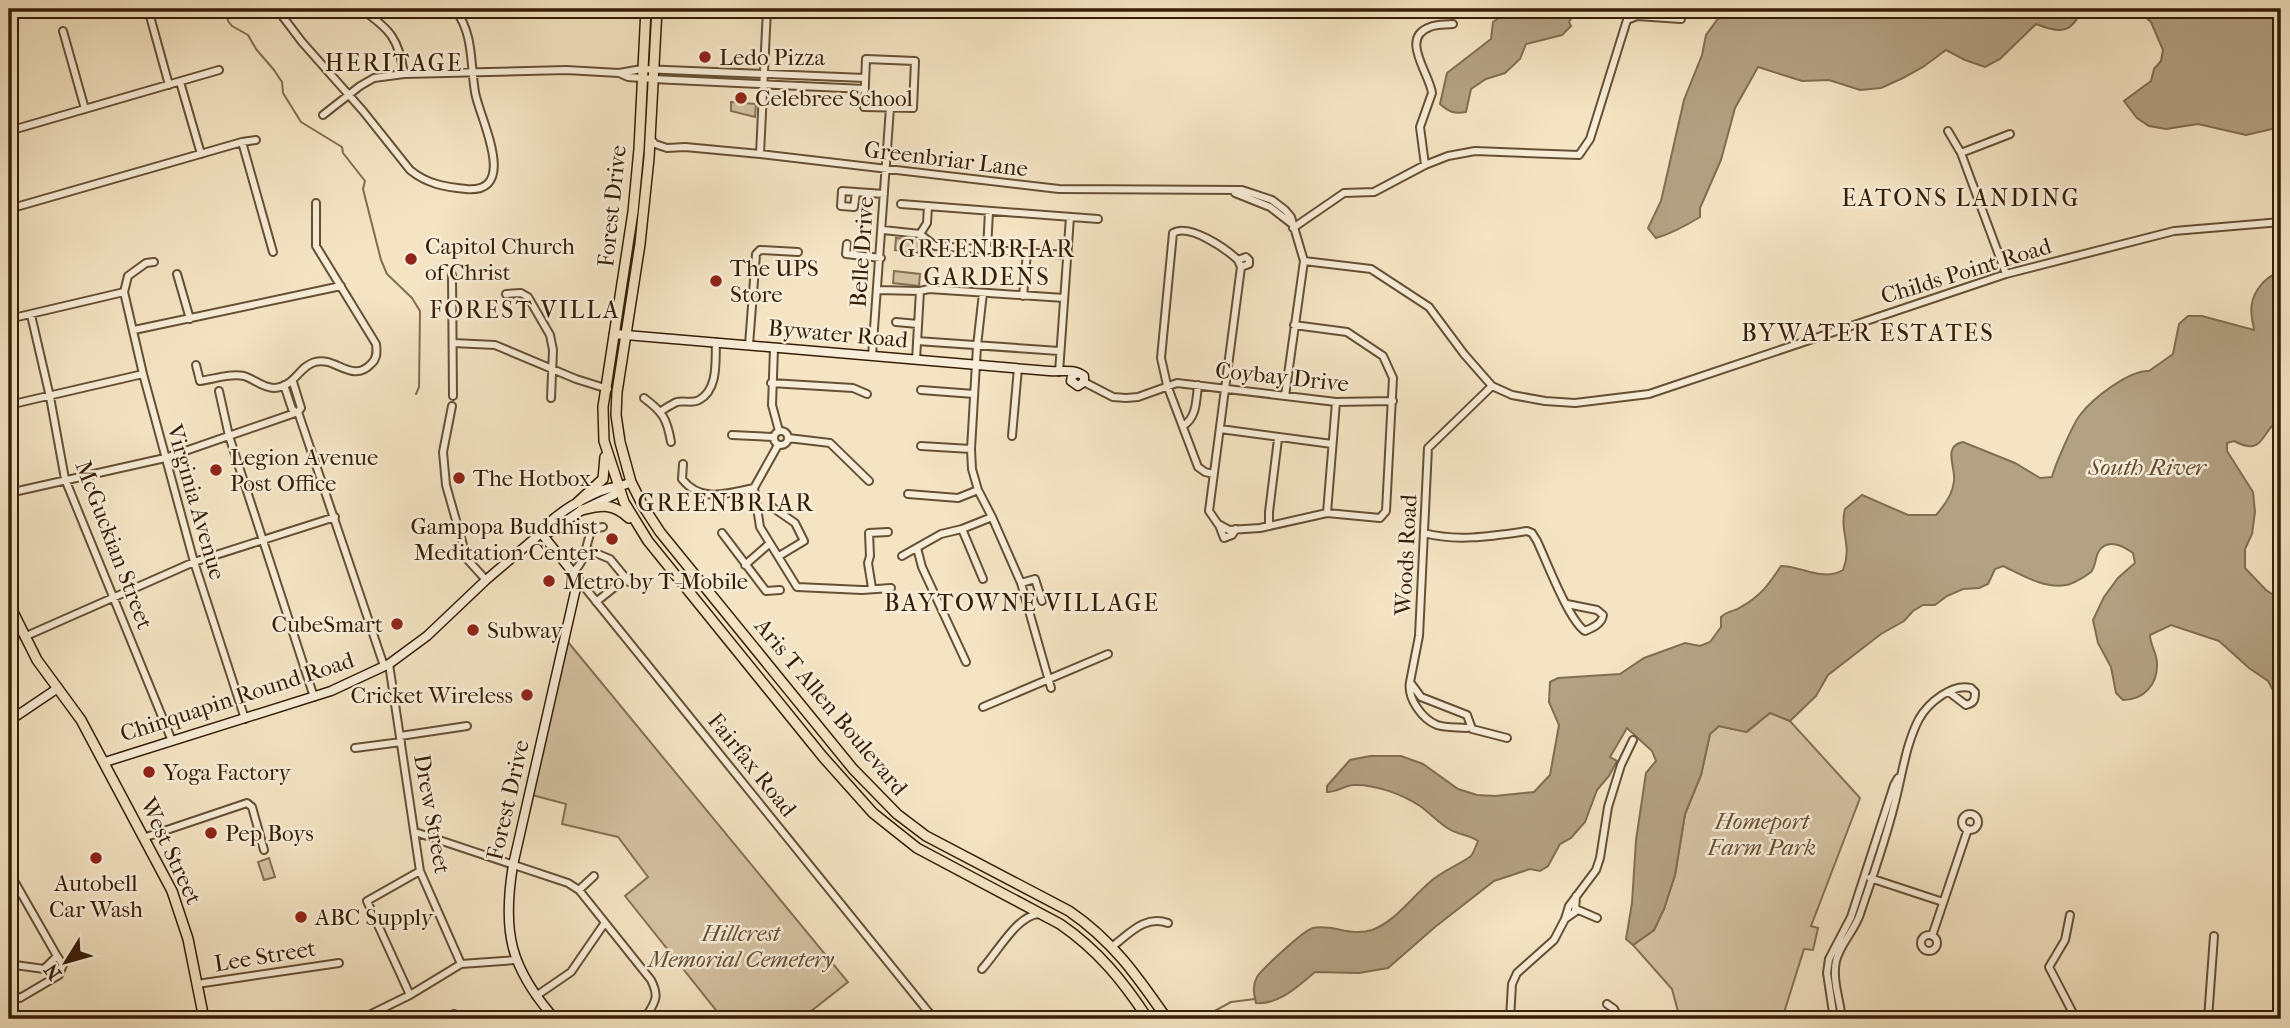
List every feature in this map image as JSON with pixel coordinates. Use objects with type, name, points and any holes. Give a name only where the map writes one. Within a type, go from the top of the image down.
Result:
[{"type":"main road","name":"Forest Drive","points":[[619,488],[604,441],[604,387],[622,291],[635,187],[646,9]]},
{"type":"main road","name":"Forest Drive","points":[[631,482],[620,442],[617,392],[640,244],[649,158],[657,9]]},
{"type":"main road","points":[[622,291],[632,294]]},
{"type":"main road","points":[[580,506],[604,479],[604,441]]},
{"type":"main road","name":"Aris T Allen Boulevard","points":[[631,482],[660,532],[834,747],[884,802],[926,836],[1069,911],[1113,946],[1167,1019]]},
{"type":"main road","name":"Aris T Allen Boulevard","points":[[619,488],[638,526],[823,757],[873,813],[917,848],[1077,935],[1103,958],[1148,1019]]},
{"type":"main road","points":[[580,506],[608,505],[622,512],[638,526]]},
{"type":"main road","name":"West Street","points":[[9,604],[37,660],[81,720],[105,762],[172,891],[180,911],[204,1019]]},
{"type":"street","points":[[148,9],[169,85]]},
{"type":"street","points":[[277,9],[403,162],[419,177],[435,184],[473,190],[489,181],[493,172],[494,155],[491,139],[478,109],[471,46],[461,17],[455,9]]},
{"type":"street","points":[[361,9],[392,34],[400,51],[404,74]]},
{"type":"street","points":[[461,17],[477,9]]},
{"type":"street","points":[[760,154],[767,9]]},
{"type":"street","points":[[1284,396],[1304,261],[1292,226],[1344,193],[1374,192],[1448,156],[1475,151],[1579,155],[1590,139],[1627,20],[1637,16],[1681,19]]},
{"type":"street","points":[[1425,165],[1420,127],[1432,93],[1420,65],[1416,42],[1419,35],[1432,26],[1453,24]]},
{"type":"street","points":[[63,31],[85,108]]},
{"type":"street","points":[[866,59],[915,61],[913,108],[864,107],[865,78],[866,59]]},
{"type":"street","points":[[9,131],[219,70]]},
{"type":"street","points":[[323,115],[374,78],[404,74],[566,70],[865,89]]},
{"type":"street","points":[[654,75],[765,74],[865,78]]},
{"type":"street","points":[[180,82],[201,154]]},
{"type":"street","name":"Belle Drive","points":[[872,356],[890,108]]},
{"type":"street","points":[[1948,131],[1961,153],[2006,274]]},
{"type":"street","points":[[1961,153],[2010,134]]},
{"type":"street","name":"Greenbriar Lane","points":[[650,138],[655,145],[667,148],[685,147],[760,154],[1059,189],[1223,190],[1257,200],[1270,207],[1292,226]]},
{"type":"street","points":[[9,197],[10,208],[256,140]]},
{"type":"street","points":[[242,142],[272,252]]},
{"type":"street","points":[[649,158],[655,152],[667,148]]},
{"type":"street","name":"Greenbriar Lane","points":[[856,192],[884,194]]},
{"type":"street","points":[[196,365],[201,381],[241,376],[270,387],[293,382],[316,361],[327,362],[353,372],[368,367],[376,358],[376,344],[316,246],[316,203]]},
{"type":"street","points":[[901,204],[1098,219]]},
{"type":"street","points":[[920,234],[927,223],[928,206]]},
{"type":"street","points":[[986,250],[989,211]]},
{"type":"street","points":[[1059,372],[1070,217]]},
{"type":"street","name":"Childs Point Road","points":[[1492,387],[1512,395],[1571,403],[1648,394],[2006,274],[2174,231],[2281,222]]},
{"type":"street","points":[[883,230],[920,234],[935,246],[1067,255]]},
{"type":"street","points":[[1213,474],[1198,467],[1167,385],[1161,358],[1173,233],[1178,230],[1187,230],[1224,247],[1238,260],[1241,268],[1209,511],[1219,525],[1230,530],[1269,526],[1327,513],[1380,518],[1386,512],[1393,401],[1392,378],[1383,356],[1347,332],[1294,325]]},
{"type":"street","points":[[847,244],[846,254],[881,258]]},
{"type":"street","points":[[749,345],[756,254],[760,250],[798,253]]},
{"type":"street","points":[[1023,296],[1027,253]]},
{"type":"street","points":[[1238,260],[1242,256],[1249,260],[1249,264],[1241,268]]},
{"type":"street","points":[[1304,261],[1371,269],[1429,307],[1492,387]]},
{"type":"street","points":[[9,319],[124,292],[128,276],[146,263],[154,262]]},
{"type":"street","points":[[177,274],[190,319]]},
{"type":"street","points":[[452,275],[453,396]]},
{"type":"street","points":[[134,330],[341,286]]},
{"type":"street","points":[[877,290],[929,289],[1063,298]]},
{"type":"street","points":[[916,360],[919,291]]},
{"type":"street","name":"Virginia Avenue","points":[[124,292],[143,374],[194,562],[244,719]]},
{"type":"street","points":[[506,293],[521,293],[532,301],[553,342],[551,398]]},
{"type":"street","points":[[983,293],[977,346],[972,469],[978,490],[1020,583],[1051,688]]},
{"type":"street","name":"McGuckian Street","points":[[31,315],[65,479],[173,741]]},
{"type":"street","points":[[896,322],[918,324]]},
{"type":"street","name":"Bywater Road","points":[[614,334],[1059,372],[1069,370],[1074,375],[1084,376],[1084,382]]},
{"type":"street","points":[[917,341],[1059,351]]},
{"type":"street","points":[[661,411],[677,402],[699,401],[712,387],[716,342]]},
{"type":"street","points":[[453,343],[495,345],[553,370],[617,392]]},
{"type":"street","points":[[774,348],[772,405],[779,430]]},
{"type":"street","points":[[1012,436],[1018,368]]},
{"type":"street","points":[[9,405],[143,374]]},
{"type":"street","points":[[9,493],[165,458],[298,413],[301,408],[293,382]]},
{"type":"street","points":[[1084,382],[1114,397],[1126,398],[1138,397],[1167,385]]},
{"type":"street","points":[[771,383],[853,388],[867,394]]},
{"type":"street","points":[[284,385],[292,409],[298,413]]},
{"type":"street","name":"Coybay Drive","points":[[1167,385],[1198,385],[1336,402],[1393,401]]},
{"type":"street","points":[[1182,426],[1194,414],[1198,385]]},
{"type":"street","name":"Woods Road","points":[[1410,682],[1419,636],[1428,448],[1492,387]]},
{"type":"street","points":[[921,390],[974,394]]},
{"type":"street","points":[[219,391],[229,436],[314,696]]},
{"type":"street","points":[[644,398],[661,411],[671,442]]},
{"type":"street","points":[[1327,513],[1336,402]]},
{"type":"street","points":[[452,406],[443,452],[446,485],[467,559],[485,580]]},
{"type":"street","name":"Drew Street","points":[[298,413],[386,665],[401,739],[420,871],[461,964]]},
{"type":"street","points":[[1220,429],[1278,439],[1332,444]]},
{"type":"street","points":[[773,437],[779,430]]},
{"type":"street","points":[[779,430],[786,433],[788,438]]},
{"type":"street","points":[[732,435],[773,437]]},
{"type":"street","points":[[773,437],[778,445]]},
{"type":"street","points":[[778,445],[785,444],[788,438]]},
{"type":"street","points":[[788,438],[830,443],[869,481]]},
{"type":"street","points":[[1269,526],[1278,439]]},
{"type":"street","points":[[778,445],[754,488],[760,527],[797,587],[891,588]]},
{"type":"street","points":[[921,446],[971,449]]},
{"type":"street","points":[[683,464],[682,479],[697,493],[709,496],[754,488]]},
{"type":"street","name":"Chinquapin Round Road","points":[[105,762],[356,681],[386,665],[427,636],[485,580],[541,533],[550,532],[580,506],[614,495],[619,488],[631,482]]},
{"type":"street","points":[[908,494],[958,498],[978,490]]},
{"type":"street","points":[[772,507],[795,523],[804,541],[779,556]]},
{"type":"street","points":[[24,637],[194,562],[335,517]]},
{"type":"street","points":[[901,556],[941,534],[992,517]]},
{"type":"street","points":[[575,576],[592,529],[603,527]]},
{"type":"street","points":[[962,529],[983,579]]},
{"type":"street","points":[[1424,533],[1439,537],[1469,538],[1527,531],[1532,533],[1567,604],[1575,620],[1585,631],[1597,625],[1603,615],[1597,610],[1567,604]]},
{"type":"street","points":[[872,588],[868,562],[869,533],[888,532]]},
{"type":"street","name":"Fairfax Road","points":[[541,533],[933,1019]]},
{"type":"street","points":[[722,533],[766,590],[780,590]]},
{"type":"street","points":[[745,565],[769,544]]},
{"type":"street","points":[[917,548],[922,567],[966,662]]},
{"type":"street","points":[[586,549],[610,559],[627,580],[596,601]]},
{"type":"street","name":"Forest Drive","points":[[551,1018],[516,960],[507,921],[508,898],[575,576]]},
{"type":"street","points":[[1020,583],[1035,579],[1042,601]]},
{"type":"street","points":[[983,707],[1108,654]]},
{"type":"street","points":[[1410,682],[1421,697],[1467,715],[1472,729],[1507,738]]},
{"type":"street","points":[[1410,682],[1409,695],[1430,721],[1467,728]]},
{"type":"street","points":[[9,721],[58,688]]},
{"type":"street","points":[[1842,1019],[1836,985],[1836,960],[1859,918],[1894,785],[1919,720],[1926,708],[1949,692]]},
{"type":"street","points":[[355,748],[467,726]]},
{"type":"street","points":[[1510,1019],[1512,984],[1517,973],[1554,940],[1569,906],[1595,870],[1600,858],[1608,807],[1621,765],[1633,740]]},
{"type":"street","points":[[146,837],[247,803],[252,807],[264,850]]},
{"type":"street","points":[[1932,936],[1968,830]]},
{"type":"street","points":[[415,832],[568,883],[579,890],[604,925],[651,980],[656,991],[656,1001],[647,1015]]},
{"type":"street","points":[[410,995],[367,901],[420,871]]},
{"type":"street","points":[[9,872],[63,965],[59,975],[20,998],[10,995]]},
{"type":"street","points":[[579,890],[594,876]]},
{"type":"street","points":[[1868,877],[1943,902]]},
{"type":"street","points":[[1834,1019],[1827,973],[1829,958],[1868,877]]},
{"type":"street","points":[[1565,919],[1576,909],[1576,895]]},
{"type":"street","points":[[1016,900],[1023,912],[1020,922]]},
{"type":"street","points":[[1576,909],[1597,918]]},
{"type":"street","points":[[982,969],[1020,922],[1030,915],[1041,914]]},
{"type":"street","points":[[2070,915],[2065,940],[2049,967],[2076,1019]]},
{"type":"street","points":[[1113,946],[1146,922],[1160,920],[1168,923]]},
{"type":"street","points":[[536,996],[571,972],[604,925]]},
{"type":"street","points":[[2208,1019],[2214,936]]},
{"type":"street","points":[[9,972],[15,965],[20,964],[44,969],[57,956]]},
{"type":"street","points":[[362,1019],[410,995],[461,964],[516,960]]},
{"type":"street","name":"Lee Street","points":[[197,984],[339,963]]},
{"type":"street","points":[[1607,1004],[1614,1009],[1619,1019]]},
{"type":"street","points":[[454,1014],[460,1019]]},
{"type":"green space","points":[[731,102],[756,104],[755,117],[731,111]]},
{"type":"green space","points":[[896,238],[922,241],[921,253],[895,250]]},
{"type":"green space","points":[[894,271],[920,274],[919,286],[893,283]]},
{"type":"green space","name":"Hillcrest Memorial Cemetery","points":[[568,642],[848,982],[801,1019],[723,1019],[625,896],[648,877],[618,837],[562,824],[566,804],[532,795]]},
{"type":"green space","name":"Homeport Farm Park","points":[[1770,713],[1790,721],[1860,798],[1811,926],[1818,928],[1813,950],[1804,949],[1782,1019],[1680,1019],[1672,989],[1633,945],[1654,930],[1664,909],[1675,875],[1685,814],[1701,775],[1710,734],[1719,726],[1747,732]]},
{"type":"green space","points":[[269,858],[275,877],[264,880],[258,862]]},
{"type":"water","points":[[1511,9],[1577,9],[1569,22],[1571,26],[1562,35],[1526,44],[1520,59],[1505,73],[1486,79],[1471,89],[1466,112],[1446,109],[1440,104],[1447,73],[1491,39],[1493,22]]},
{"type":"water","points":[[1725,9],[2082,9],[2073,24],[2064,30],[2036,24],[2000,59],[1985,67],[1946,50],[1923,67],[1881,88],[1860,90],[1829,80],[1802,81],[1758,67],[1735,108],[1721,160],[1700,208],[1700,217],[1656,238],[1648,228],[1661,201],[1684,100],[1702,55],[1706,35]]},
{"type":"water","points":[[2136,9],[2281,9],[2281,127],[2246,135],[2198,124],[2166,129],[2149,126],[2137,118],[2124,101],[2151,81],[2154,69],[2161,61],[2163,50],[2151,22]]},
{"type":"water","name":"South River","points":[[2281,272],[2281,419],[2257,444],[2244,445],[2234,441],[2227,443],[2227,451],[2253,492],[2255,512],[2252,534],[2245,549],[2245,568],[2266,590],[2281,600],[2281,705],[2268,681],[2219,641],[2171,625],[2150,635],[2157,671],[2148,689],[2137,697],[2123,700],[2116,693],[2111,667],[2098,643],[2093,620],[2104,597],[2118,578],[2135,563],[2133,553],[2125,548],[2116,544],[2103,547],[2091,572],[2066,585],[2041,583],[2003,566],[1995,569],[1988,584],[1979,588],[1963,589],[1935,605],[1923,605],[1904,621],[1881,634],[1828,675],[1816,696],[1790,721],[1770,713],[1746,732],[1719,726],[1710,734],[1701,775],[1685,814],[1675,875],[1664,909],[1654,930],[1633,945],[1626,939],[1632,903],[1636,840],[1646,773],[1656,761],[1652,751],[1627,728],[1610,757],[1617,761],[1597,790],[1585,822],[1571,838],[1560,844],[1548,866],[1540,871],[1530,869],[1494,881],[1388,968],[1359,973],[1315,972],[1280,998],[1256,1003],[1254,987],[1257,977],[1301,935],[1321,927],[1364,932],[1381,926],[1435,878],[1471,856],[1478,841],[1449,829],[1420,806],[1388,791],[1353,785],[1327,792],[1327,786],[1350,760],[1370,756],[1401,756],[1423,764],[1458,789],[1477,795],[1534,792],[1550,775],[1559,725],[1549,702],[1550,682],[1558,678],[1620,674],[1644,658],[1685,643],[1700,646],[1710,642],[1721,627],[1721,617],[1759,594],[1781,566],[1820,574],[1843,570],[1847,553],[1845,509],[1862,495],[1908,515],[1936,515],[1952,490],[1954,476],[1951,453],[1957,444],[1963,442],[2015,463],[2040,478],[2052,477],[2080,415],[2093,401],[2122,380],[2149,371],[2173,354],[2179,324],[2188,316],[2202,316],[2254,330],[2251,310],[2254,296],[2262,283]]},
{"type":"waterway","points":[[227,9],[228,21],[248,35],[282,82],[283,93],[301,122],[342,147],[343,153],[365,181],[363,189],[381,260],[387,274],[412,298],[420,311],[419,387],[416,394]]},
{"type":"waterway","points":[[1200,1019],[1231,1002],[1255,999]]},
{"type":"place","name":"Ledo Pizza","points":[[705,57]]},
{"type":"place","name":"Celebree School","points":[[741,98]]},
{"type":"place","name":"Capitol Church of Christ","points":[[411,259]]},
{"type":"place","name":"The UPS Store","points":[[716,281]]},
{"type":"place","name":"Legion Avenue Post Office","points":[[216,470]]},
{"type":"place","name":"The Hotbox","points":[[459,478]]},
{"type":"place","name":"Gampopa Buddhist Meditation Center","points":[[612,539]]},
{"type":"place","name":"Metro by T-Mobile","points":[[549,581]]},
{"type":"place","name":"CubeSmart","points":[[397,624]]},
{"type":"place","name":"Subway","points":[[473,630]]},
{"type":"place","name":"Cricket Wireless","points":[[527,695]]},
{"type":"place","name":"Yoga Factory","points":[[149,772]]},
{"type":"place","name":"Pep Boys","points":[[211,833]]},
{"type":"place","name":"Autobell Car Wash","points":[[96,858]]},
{"type":"place","name":"ABC Supply","points":[[301,917]]},
{"type":"district","name":"HERITAGE","points":[[394,63]]},
{"type":"district","name":"EATONS LANDING","points":[[1961,198]]},
{"type":"district","name":"GREENBRIAR GARDENS","points":[[987,263]]},
{"type":"district","name":"FOREST VILLA","points":[[525,310]]},
{"type":"district","name":"BYWATER ESTATES","points":[[1868,333]]},
{"type":"district","name":"GREENBRIAR","points":[[726,503]]},
{"type":"district","name":"BAYTOWNE VILLAGE","points":[[1022,603]]}]
